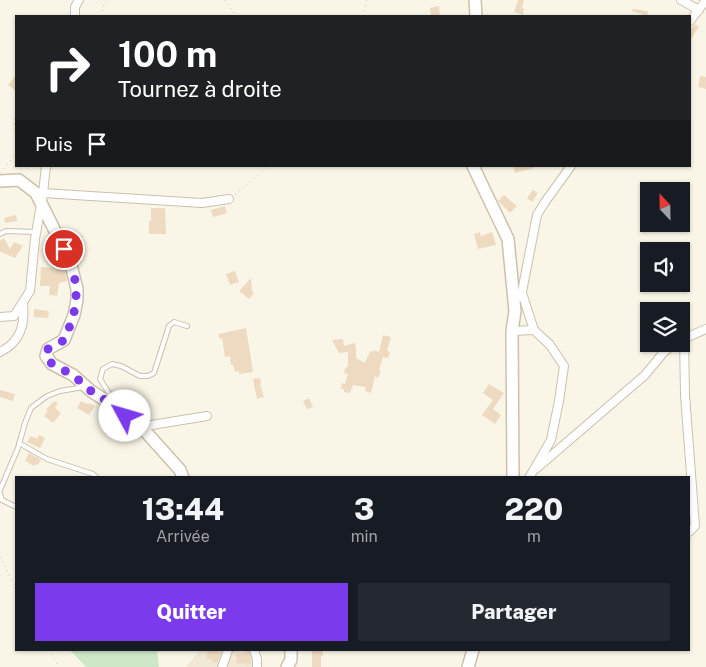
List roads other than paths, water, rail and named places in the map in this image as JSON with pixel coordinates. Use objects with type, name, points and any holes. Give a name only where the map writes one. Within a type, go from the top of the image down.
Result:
[{"type":"street","points":[[75,15],[75,7],[78,0]]},
{"type":"street","points":[[475,0],[476,15]]},
{"type":"street","points":[[681,0],[703,5],[691,20]]},
{"type":"street","points":[[0,317],[14,316],[30,291],[36,232],[46,167]]},
{"type":"street","points":[[472,167],[508,238],[515,311],[512,331],[513,476]]},
{"type":"street","points":[[515,311],[520,305],[537,215],[570,167]]},
{"type":"street","points":[[0,181],[19,180],[42,198],[70,261],[77,300],[74,315],[64,340],[48,349],[46,356],[52,364],[73,375],[91,391],[146,432],[180,470],[182,476]]},
{"type":"street","points":[[42,198],[202,203],[229,199]]},
{"type":"street","points":[[522,293],[534,330],[550,345],[564,366],[551,440],[532,474]]},
{"type":"street","points":[[0,352],[11,345],[18,336],[24,317],[23,303]]},
{"type":"street","points":[[690,336],[706,329]]},
{"type":"street","points":[[512,331],[534,330]]},
{"type":"street","points":[[532,474],[644,375],[664,352]]},
{"type":"street","points":[[683,352],[695,526],[690,531]]},
{"type":"street","points":[[139,427],[207,416]]},
{"type":"street","points":[[222,667],[228,651]]},
{"type":"street","points":[[254,651],[257,667]]},
{"type":"street","points":[[287,667],[291,660],[291,651]]},
{"type":"street","points":[[468,667],[473,651]]},
{"type":"lane","points":[[0,234],[6,232],[36,232]]},
{"type":"lane","points":[[122,414],[100,379],[103,369],[112,364],[121,366],[140,376],[148,376],[154,373],[169,326],[174,322],[187,326]]},
{"type":"lane","points":[[0,490],[20,443],[24,423],[31,408],[47,396],[60,391],[86,387]]},
{"type":"lane","points":[[20,443],[47,459],[95,476]]},
{"type":"lane","points":[[0,494],[2,500],[15,507]]}]
